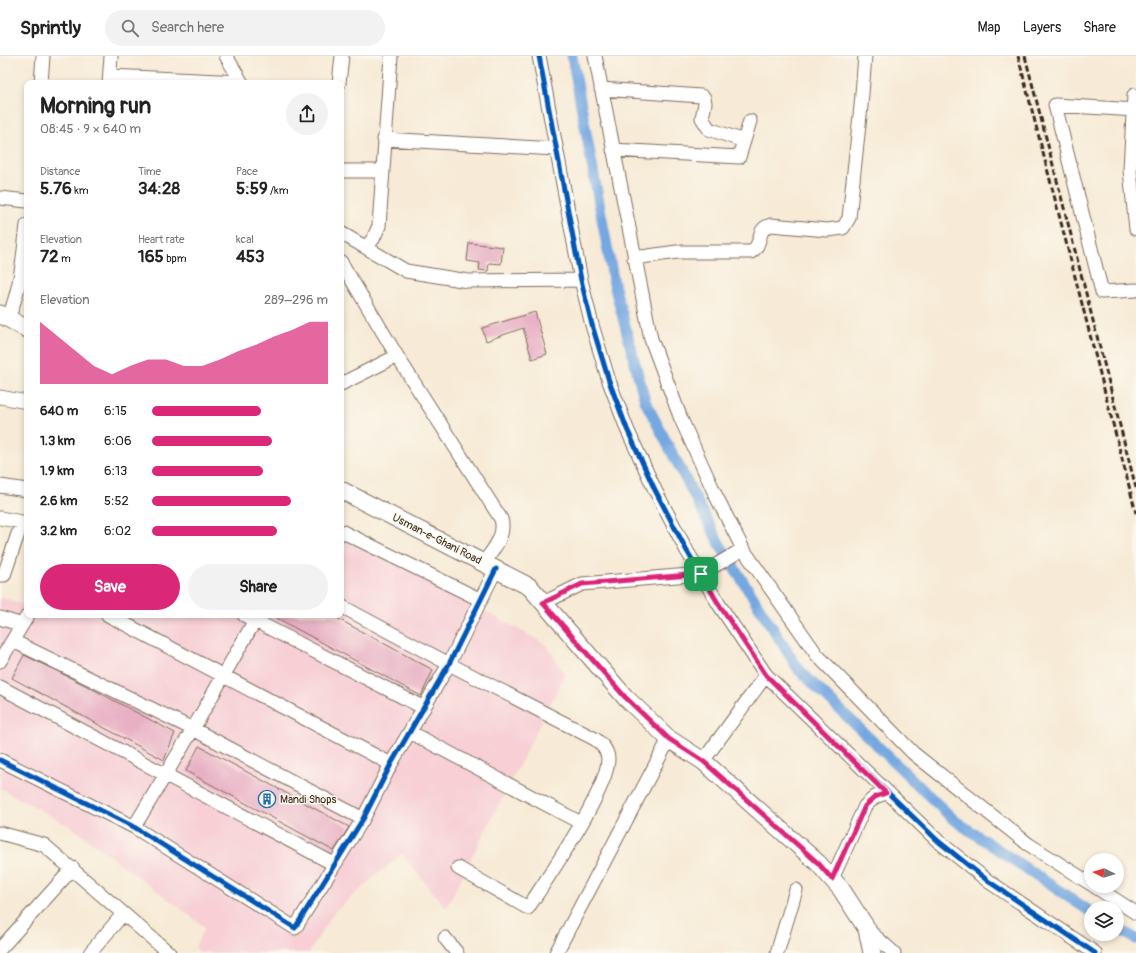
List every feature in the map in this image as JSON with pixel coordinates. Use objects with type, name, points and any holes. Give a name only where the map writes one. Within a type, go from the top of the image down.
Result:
[{"type":"main road","points":[[4,316],[24,327]]},
{"type":"main road","name":"Usman-e-Ghani Road","points":[[344,492],[530,587],[625,697],[669,739],[703,761],[818,863],[841,889],[867,929],[872,953]]},
{"type":"street","points":[[41,80],[44,56]]},
{"type":"street","points":[[110,80],[111,56]]},
{"type":"street","points":[[226,56],[240,80]]},
{"type":"street","points":[[339,80],[342,56]]},
{"type":"street","points":[[366,247],[374,239],[379,226],[391,56]]},
{"type":"street","points":[[539,56],[581,280],[592,325],[627,429],[655,490],[687,551],[718,603],[766,675],[886,793],[938,841],[988,881],[1095,953]]},
{"type":"street","points":[[595,56],[651,339],[681,418],[740,551],[817,655],[913,753],[1028,844],[1084,880]]},
{"type":"street","points":[[634,258],[677,252],[751,252],[755,250],[764,227],[772,225],[828,230],[843,228],[849,218],[865,56]]},
{"type":"street","points":[[601,89],[701,96],[704,98],[705,103],[702,118],[709,129],[744,140]]},
{"type":"street","points":[[1134,95],[1135,110],[1130,170],[1136,228]]},
{"type":"street","points":[[1135,110],[1055,105],[1102,292],[1136,290]]},
{"type":"street","points":[[613,150],[739,157],[750,121]]},
{"type":"street","points":[[384,139],[556,149]]},
{"type":"street","points":[[344,171],[383,171]]},
{"type":"street","points":[[0,198],[24,201]]},
{"type":"street","points":[[344,235],[406,271],[460,280],[581,280]]},
{"type":"street","points":[[4,316],[15,302],[20,282],[24,249]]},
{"type":"street","points":[[0,760],[134,827],[295,928],[363,819],[391,764],[449,664],[481,600],[503,527],[501,519],[397,356],[344,267]]},
{"type":"street","points":[[344,382],[397,356]]},
{"type":"street","points":[[0,397],[24,401]]},
{"type":"street","points":[[0,486],[24,490]]},
{"type":"street","points":[[0,518],[24,522],[4,576],[0,575]]},
{"type":"street","points":[[344,532],[481,600]]},
{"type":"street","points":[[543,603],[582,584],[701,574],[740,551]]},
{"type":"street","points":[[344,608],[449,664],[595,739],[605,748],[608,757],[604,780],[581,823],[528,908],[458,868]]},
{"type":"street","points":[[0,618],[25,620]]},
{"type":"street","points":[[114,618],[391,764]]},
{"type":"street","points":[[134,827],[193,729],[223,675],[252,618]]},
{"type":"street","points":[[254,618],[424,708]]},
{"type":"street","points":[[0,661],[7,644],[25,620]]},
{"type":"street","points":[[7,644],[193,729],[363,819]]},
{"type":"street","points":[[703,761],[766,675]]},
{"type":"street","points":[[0,687],[334,864]]},
{"type":"street","points":[[410,732],[581,823]]},
{"type":"street","points":[[556,953],[669,739]]},
{"type":"street","points":[[832,879],[865,806],[875,797],[886,793]]},
{"type":"street","points":[[0,833],[44,845],[73,868],[169,953]]},
{"type":"street","points":[[0,949],[73,868]]},
{"type":"street","points":[[777,953],[796,890]]},
{"type":"street","points":[[1105,893],[1136,913]]},
{"type":"street","points":[[90,953],[124,914]]},
{"type":"street","points":[[867,929],[894,953]]},
{"type":"street","points":[[445,938],[457,953]]},
{"type":"shaded area","points":[[344,535],[547,645],[565,675],[446,908],[401,854],[333,913],[309,953],[201,953],[195,947],[205,927],[73,828],[0,788],[0,597],[24,605],[24,618],[344,618]]},
{"type":"building","points":[[469,243],[503,247],[501,264],[489,263],[488,271],[479,270],[480,263],[467,261]]},
{"type":"building","points":[[535,312],[547,354],[532,359],[523,328],[486,341],[482,328]]},
{"type":"building","points":[[277,618],[337,618],[433,670],[421,696]]},
{"type":"building","points":[[24,655],[85,685],[175,733],[164,760],[12,678]]},
{"type":"building","name":"Mandi Shops","points":[[199,746],[349,827],[334,851],[186,771]]},
{"type":"waterway","points":[[572,56],[614,284],[645,401],[720,545],[799,670],[954,820],[1084,907]]},
{"type":"waterway","points":[[1124,932],[1136,939]]},
{"type":"railway","points":[[1018,56],[1136,513]]},
{"type":"railway","points":[[1025,56],[1136,488]]},
{"type":"cycle path","points":[[539,56],[581,280],[592,325],[609,381],[627,429],[655,490],[687,551],[718,603],[766,675],[938,841],[988,881],[1095,953]]},
{"type":"cycle path","points":[[0,760],[134,827],[295,928],[363,819],[391,764],[449,664],[496,569]]},
{"type":"place","name":"Mandi Shops","points":[[267,799]]},
{"type":"route","points":[[701,574],[718,603],[766,675],[886,793],[875,797],[865,806],[854,826],[832,879],[818,863],[703,761],[669,739],[625,697],[543,603],[582,584],[701,574]]}]
